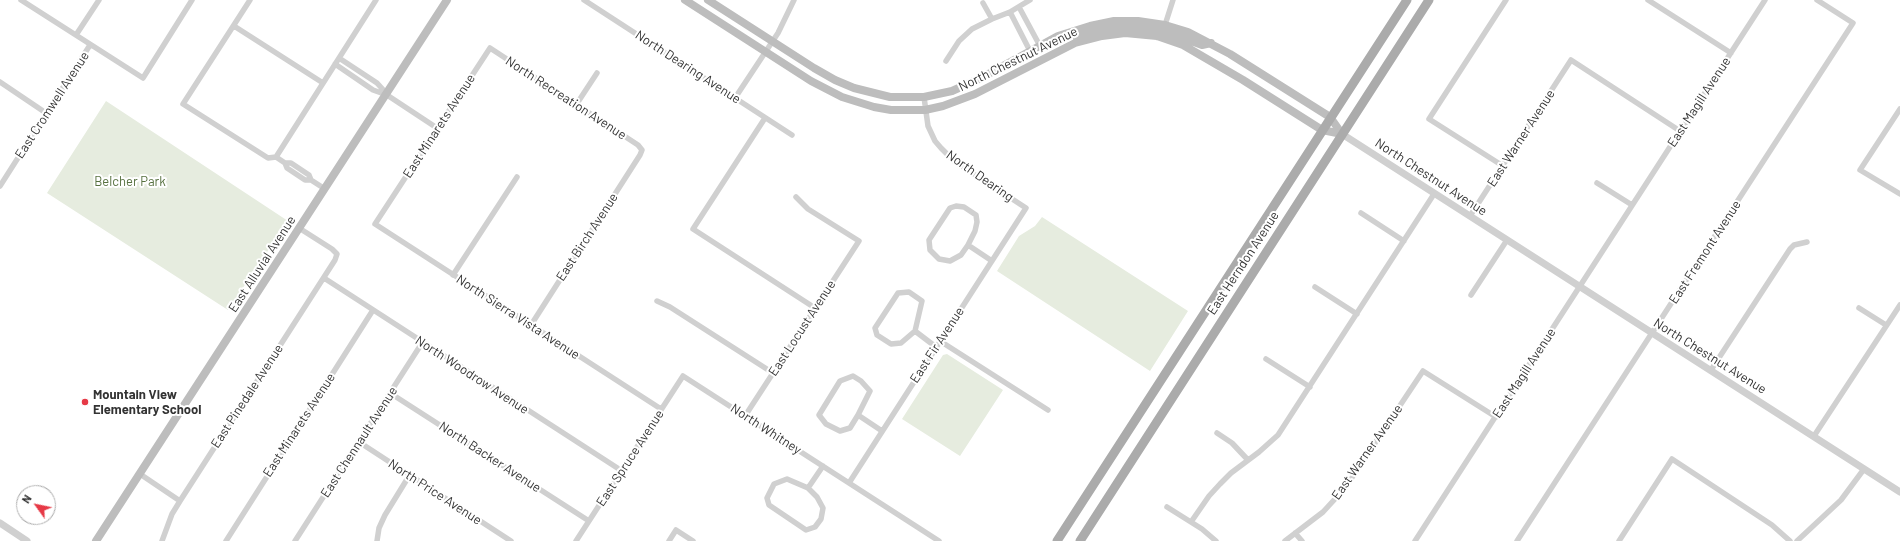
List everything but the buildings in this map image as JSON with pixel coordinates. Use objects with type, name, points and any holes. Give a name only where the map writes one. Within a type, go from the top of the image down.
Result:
[{"type":"main road","name":"East Alluvial Avenue","points":[[96,541],[387,95],[447,0]]},
{"type":"main road","name":"North Chestnut Avenue","points":[[685,0],[811,81],[842,97],[858,103],[891,110],[925,110],[975,94],[1075,43],[1113,34],[1125,33],[1157,36],[1173,40],[1195,51],[1322,130],[1342,134]]},
{"type":"main road","name":"North Chestnut Avenue","points":[[708,0],[814,68],[854,88],[890,97],[924,97],[952,91],[1058,36],[1074,30],[1114,21],[1144,21],[1165,25],[1188,32],[1211,43],[1330,117],[1342,134]]},
{"type":"main road","name":"East Herndon Avenue","points":[[1057,541],[1407,0]]},
{"type":"main road","name":"East Herndon Avenue","points":[[1080,541],[1429,0]]},
{"type":"main road","points":[[1056,52],[1088,32],[1096,30],[1122,27],[1156,30],[1165,25]]},
{"type":"main road","points":[[1157,36],[1167,32],[1202,45],[1211,43]]},
{"type":"street","points":[[21,0],[143,78],[192,0]]},
{"type":"street","name":"East Cromwell Avenue","points":[[76,35],[98,0]]},
{"type":"street","points":[[250,0],[184,104],[268,158],[276,157],[305,180],[311,180],[326,189]]},
{"type":"street","points":[[276,157],[376,0]]},
{"type":"street","name":"North Dearing Avenue","points":[[584,0],[792,135]]},
{"type":"street","points":[[735,98],[786,19],[794,0]]},
{"type":"street","points":[[946,61],[959,41],[972,30],[992,19],[1020,7],[1030,0]]},
{"type":"street","points":[[1165,25],[1173,0]]},
{"type":"street","points":[[1503,166],[1429,118],[1506,0]]},
{"type":"street","points":[[1648,0],[1731,53]]},
{"type":"street","name":"East Magill Avenue","points":[[1415,541],[1766,0]]},
{"type":"street","name":"East Fremont Avenue","points":[[1517,541],[1853,22],[1818,0]]},
{"type":"street","points":[[983,3],[992,19]]},
{"type":"street","points":[[1020,7],[1040,46]]},
{"type":"street","points":[[1010,12],[1030,51]]},
{"type":"street","points":[[234,26],[323,83]]},
{"type":"street","name":"East Cromwell Avenue","points":[[0,186],[90,45]]},
{"type":"street","name":"North Recreation Avenue","points":[[490,48],[642,150]]},
{"type":"street","name":"East Minarets Avenue","points":[[375,224],[490,48]]},
{"type":"street","points":[[339,58],[378,83],[387,95]]},
{"type":"street","name":"East Warner Avenue","points":[[1470,216],[1571,60],[1680,131]]},
{"type":"street","points":[[335,64],[373,90],[387,95],[437,128]]},
{"type":"street","points":[[576,105],[597,73]]},
{"type":"street","points":[[0,82],[46,113]]},
{"type":"street","name":"North Dearing","points":[[924,97],[925,110],[932,135],[947,155],[969,172],[1026,208]]},
{"type":"street","points":[[1900,109],[1860,170],[1900,194]]},
{"type":"street","points":[[765,118],[693,229],[815,308]]},
{"type":"street","name":"North Chestnut Avenue","points":[[1342,134],[1864,469],[1899,488]]},
{"type":"street","name":"East Birch Avenue","points":[[531,325],[642,150]]},
{"type":"street","points":[[453,275],[516,176]]},
{"type":"street","points":[[1597,183],[1632,205]]},
{"type":"street","points":[[1191,522],[1209,496],[1220,484],[1248,460],[1260,452],[1278,434],[1310,388],[1434,194]]},
{"type":"street","name":"East Locust Avenue","points":[[745,416],[858,241],[808,209],[796,197]]},
{"type":"street","points":[[956,206],[964,207],[976,215],[977,222],[975,232],[968,245],[961,254],[950,261],[939,259],[930,250],[929,240],[950,208],[956,206]]},
{"type":"street","name":"East Fir Avenue","points":[[849,483],[1026,208]]},
{"type":"street","points":[[1361,213],[1404,241]]},
{"type":"street","name":"North Sierra Vista Avenue","points":[[375,224],[661,409]]},
{"type":"street","name":"East Pinedale Avenue","points":[[162,541],[172,514],[180,501],[335,260],[336,254],[332,249],[299,228]]},
{"type":"street","points":[[1471,295],[1507,240]]},
{"type":"street","points":[[1711,370],[1790,249],[1794,245],[1807,242]]},
{"type":"street","points":[[968,245],[992,261]]},
{"type":"street","name":"North Woodrow Avenue","points":[[324,278],[422,343],[622,471]]},
{"type":"street","points":[[1315,287],[1357,314]]},
{"type":"street","points":[[909,292],[922,301],[915,331],[901,343],[890,344],[877,335],[875,328],[898,293],[909,292]]},
{"type":"street","points":[[656,301],[670,306],[772,373]]},
{"type":"street","points":[[1814,436],[1900,305]]},
{"type":"street","points":[[1859,308],[1886,325]]},
{"type":"street","name":"East Minarets Avenue","points":[[226,541],[373,310]]},
{"type":"street","points":[[915,331],[936,347]]},
{"type":"street","points":[[940,341],[1048,410]]},
{"type":"street","name":"East Chennault Avenue","points":[[295,541],[422,343]]},
{"type":"street","points":[[1266,359],[1310,388]]},
{"type":"street","name":"East Warner Avenue","points":[[1285,541],[1323,512],[1345,488],[1423,371],[1496,417]]},
{"type":"street","name":"East Spruce Avenue","points":[[576,541],[683,376]]},
{"type":"street","name":"North Whitney","points":[[683,376],[939,541]]},
{"type":"street","points":[[853,376],[861,381],[870,391],[858,415],[850,428],[840,431],[826,424],[819,414],[840,382],[853,376]]},
{"type":"street","name":"North Backer Avenue","points":[[390,392],[589,521]]},
{"type":"street","points":[[858,415],[882,431]]},
{"type":"street","points":[[1217,433],[1232,442],[1248,460]]},
{"type":"street","name":"North Price Avenue","points":[[359,442],[409,476],[511,541]]},
{"type":"street","points":[[1619,541],[1672,459],[1772,525],[1790,541]]},
{"type":"street","points":[[808,488],[823,466]]},
{"type":"street","points":[[1797,541],[1841,500],[1864,469]]},
{"type":"street","points":[[140,474],[180,501]]},
{"type":"street","points":[[377,541],[379,528],[385,515],[409,476]]},
{"type":"street","points":[[787,479],[808,488],[817,497],[823,508],[821,519],[815,527],[806,530],[769,506],[767,498],[774,484],[787,479]]},
{"type":"street","points":[[1168,507],[1216,541]]},
{"type":"street","points":[[0,523],[27,541]]},
{"type":"street","points":[[668,541],[676,530],[693,541]]},
{"type":"street","points":[[1295,533],[1302,541]]},
{"type":"green space","name":"Belcher Park","points":[[106,101],[288,221],[228,310],[47,193]]},
{"type":"green space","points":[[1042,217],[1188,311],[1150,371],[997,271],[1019,236],[1035,226]]},
{"type":"green space","points":[[947,354],[1003,390],[960,456],[902,419],[943,355]]},
{"type":"place","name":"Mountain View Elementary School","points":[[85,402]]}]
